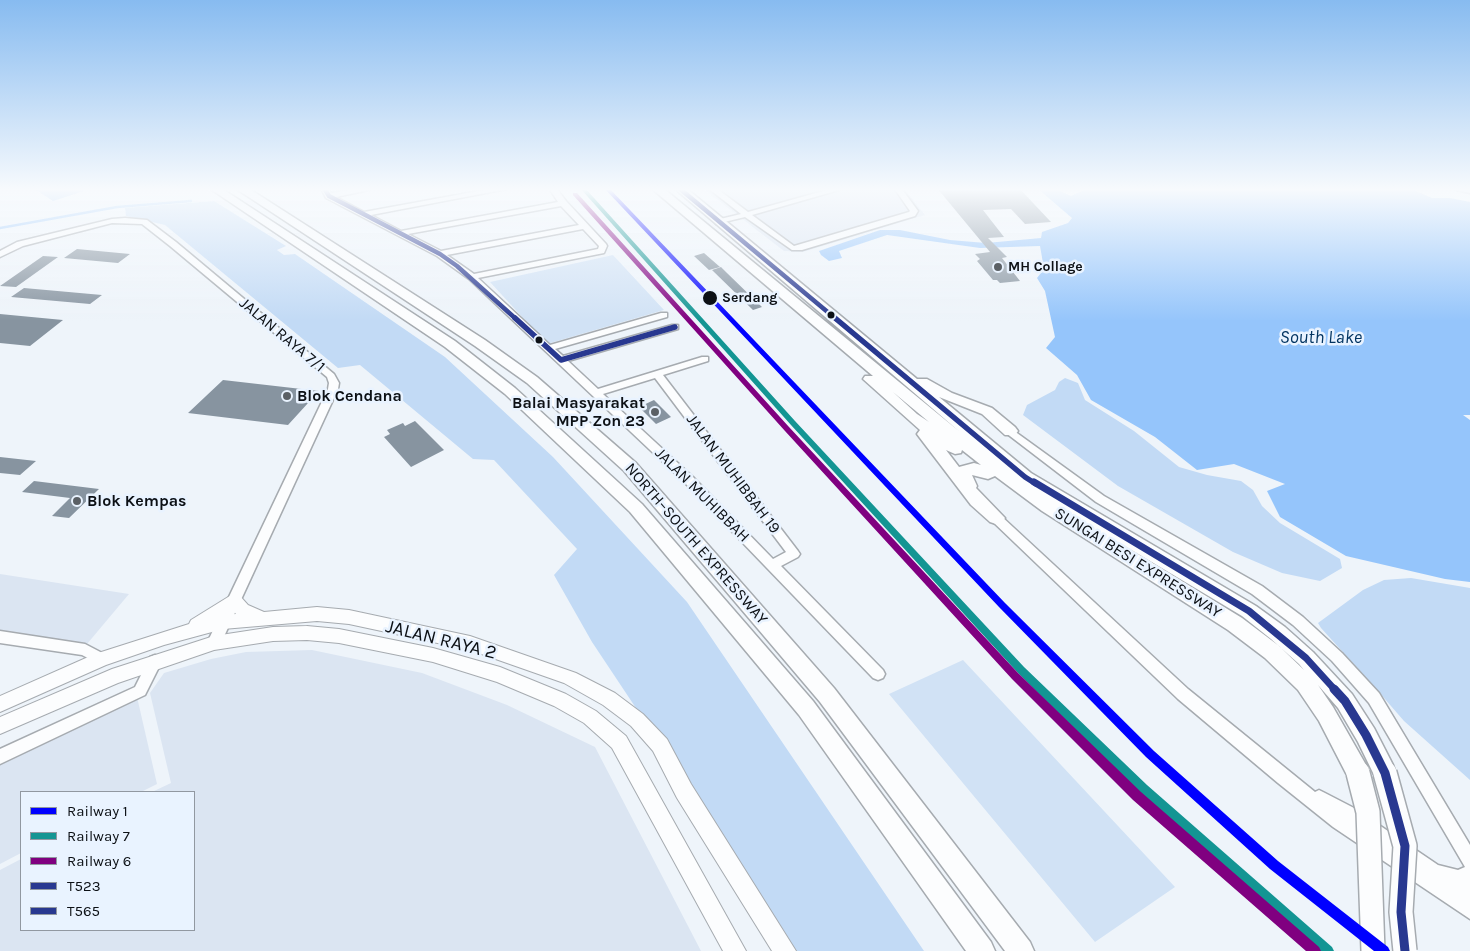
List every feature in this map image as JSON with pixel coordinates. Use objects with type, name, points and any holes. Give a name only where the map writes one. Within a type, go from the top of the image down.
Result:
[{"type":"highway","name":"NORTH–SOUTH EXPRESSWAY","points":[[281,232],[450,344],[510,391],[636,508],[806,708],[982,951]]},
{"type":"highway","name":"NORTH–SOUTH EXPRESSWAY","points":[[308,232],[532,380],[630,467],[827,695],[1021,951]]},
{"type":"highway","name":"SUNGAI BESI EXPRESSWAY","points":[[710,232],[982,458],[1036,499],[1235,624],[1272,652],[1305,684],[1326,714],[1358,773],[1368,812],[1373,951]]},
{"type":"highway","points":[[721,232],[791,292],[794,302]]},
{"type":"highway","name":"SUNGAI BESI EXPRESSWAY","points":[[732,232],[997,455],[1054,496],[1249,611],[1306,658],[1345,701],[1366,735],[1385,773],[1404,846],[1401,912],[1405,951]]},
{"type":"highway","points":[[770,282],[776,292],[912,417],[988,474]]},
{"type":"highway","points":[[886,360],[934,389],[987,411],[1010,431]]},
{"type":"highway","points":[[912,417],[977,501],[996,518]]},
{"type":"highway","points":[[997,455],[980,427],[981,421],[991,419],[1010,431]]},
{"type":"highway","points":[[996,518],[962,478],[964,471],[974,469],[988,474],[1036,499]]},
{"type":"main road","points":[[181,634],[234,600],[242,610],[261,618]]},
{"type":"main road","name":"JALAN RAYA 2","points":[[0,704],[101,658],[222,622],[317,614],[348,617],[470,643],[570,678],[609,699],[637,720],[660,745],[684,791],[785,951]]},
{"type":"main road","name":"JALAN RAYA 2","points":[[0,726],[112,677],[155,661],[214,643],[273,634],[307,633],[338,636],[414,651],[500,675],[560,700],[590,717],[619,742],[735,951]]},
{"type":"street","name":"JALAN RAYA 7/1","points":[[0,255],[20,244],[66,232]]},
{"type":"street","name":"JALAN RAYA 7/1","points":[[158,232],[331,376],[334,383],[234,600],[222,622],[214,643]]},
{"type":"street","points":[[440,254],[551,232]]},
{"type":"street","points":[[472,278],[601,252],[603,246],[590,232]]},
{"type":"street","points":[[770,232],[792,248],[799,248],[851,232]]},
{"type":"street","name":"JALAN MUHIBBAH","points":[[402,233],[440,254],[472,278],[549,348],[689,480],[878,674]]},
{"type":"street","points":[[549,348],[664,315]]},
{"type":"street","points":[[561,360],[676,327]]},
{"type":"street","points":[[596,393],[705,359]]},
{"type":"street","name":"JALAN MUHIBBAH 19","points":[[657,374],[794,554],[772,565]]},
{"type":"street","points":[[1010,431],[1100,499],[1257,590],[1298,621],[1337,657],[1374,698],[1470,861]]},
{"type":"street","points":[[996,518],[1183,694],[1284,778],[1339,821],[1433,883],[1470,910]]},
{"type":"street","points":[[0,636],[85,650],[101,658]]},
{"type":"street","points":[[0,756],[140,691],[155,661]]},
{"type":"street","points":[[1284,778],[1348,814],[1434,872],[1458,879],[1470,874]]},
{"type":"street","points":[[1433,883],[1467,894],[1470,892]]},
{"type":"shaded area","points":[[174,232],[264,232],[286,246],[277,250],[284,255],[295,254],[445,357],[553,457],[687,602],[924,951],[796,951],[592,642],[554,575],[577,549],[494,460],[473,459],[360,365],[338,368]]},
{"type":"shaded area","points":[[760,232],[868,232],[803,252],[784,251]]},
{"type":"shaded area","points":[[613,255],[664,310],[547,344],[490,282]]},
{"type":"shaded area","points":[[1065,378],[1078,383],[1085,400],[1134,431],[1179,467],[1207,475],[1241,481],[1253,490],[1262,506],[1280,523],[1340,559],[1342,568],[1320,581],[1282,573],[1233,552],[1118,486],[1023,415],[1027,405],[1055,390],[1059,382]]},
{"type":"shaded area","points":[[0,574],[129,594],[87,644],[0,630]]},
{"type":"shaded area","points":[[1411,578],[1470,588],[1470,780],[1404,721],[1318,623],[1363,590],[1384,580]]},
{"type":"shaded area","points":[[312,650],[422,673],[507,705],[595,747],[701,951],[0,951],[0,870],[20,860],[20,931],[195,931],[195,791],[154,791],[171,783],[150,693],[164,673],[211,659],[246,652]]},
{"type":"shaded area","points":[[963,660],[1175,887],[1095,942],[889,694]]},
{"type":"shaded area","points":[[137,697],[157,784],[143,791],[20,791],[20,854],[0,864],[0,762]]},
{"type":"water","name":"South Lake","points":[[873,232],[912,232],[950,240],[986,243],[1041,238],[1042,232],[1470,232],[1470,415],[1463,415],[1470,420],[1470,582],[1445,579],[1346,556],[1280,517],[1267,491],[1285,484],[1234,464],[1197,470],[1155,437],[1091,400],[1077,375],[1046,348],[1055,337],[1045,291],[1037,278],[1044,269],[1040,246],[980,248],[887,235],[839,251],[842,258],[829,261],[819,251]]},
{"type":"building","name":"MH Collage","points":[[974,232],[1000,232],[1004,237],[988,238],[1007,257],[1002,258],[1020,281],[1000,283],[997,280],[993,280],[977,261],[980,259],[975,254],[990,252]]},
{"type":"building","points":[[77,249],[130,254],[118,263],[64,258]]},
{"type":"building","points":[[704,253],[720,267],[709,270],[694,256]]},
{"type":"building","points":[[43,256],[58,257],[16,287],[0,286]]},
{"type":"building","name":"Serdang","points":[[721,267],[762,307],[753,310],[712,270]]},
{"type":"building","points":[[24,288],[102,295],[90,304],[11,297]]},
{"type":"building","points":[[0,314],[63,320],[30,346],[0,343]]},
{"type":"building","points":[[223,380],[319,391],[288,425],[188,413]]},
{"type":"building","name":"Balai Masyarakat MPP Zon 23","points":[[654,400],[671,417],[656,424],[639,407]]},
{"type":"building","points":[[415,421],[444,450],[411,467],[384,437],[390,434],[387,430],[403,423],[405,426]]},
{"type":"building","points":[[0,457],[36,461],[20,475],[0,473]]},
{"type":"building","name":"Blok Kempas","points":[[34,481],[99,489],[69,518],[52,516],[70,498],[22,492]]},
{"type":"rail line","name":"6","points":[[610,232],[787,429],[1015,676],[1137,796],[1315,951]]},
{"type":"rail line","name":"7","points":[[622,232],[793,423],[1021,670],[1143,789],[1328,951]]},
{"type":"rail line","name":"1","points":[[648,232],[1002,605],[1150,754],[1274,865],[1384,951]]},
{"type":"transit line","name":"T565","points":[[401,232],[440,254],[457,266],[561,360],[675,327]]},
{"type":"transit line","name":"T523","points":[[732,232],[1025,477],[1249,611],[1306,658],[1345,701],[1366,735],[1385,773],[1405,846],[1401,912],[1405,951]]},
{"type":"place","name":"MH Collage","points":[[998,267]]},
{"type":"place","name":"Serdang","points":[[710,298]]},
{"type":"place","name":"Blok Cendana","points":[[287,396]]},
{"type":"place","name":"Balai Masyarakat MPP Zon 23","points":[[655,412]]},
{"type":"place","name":"Blok Kempas","points":[[77,501]]}]
